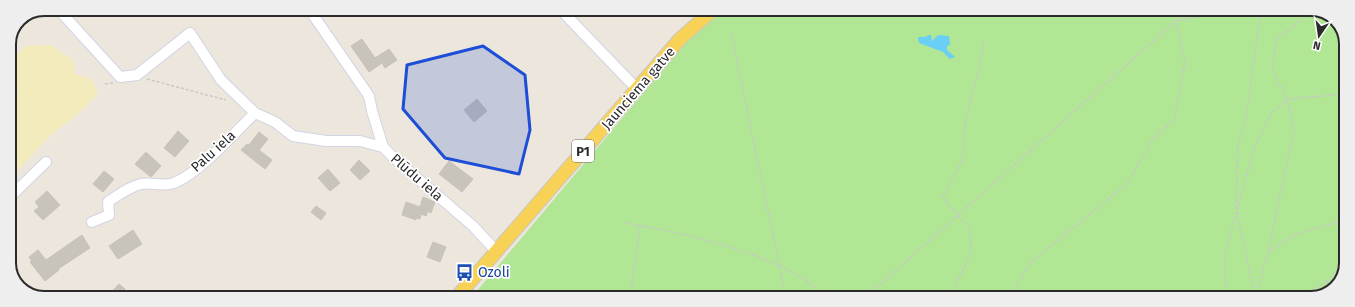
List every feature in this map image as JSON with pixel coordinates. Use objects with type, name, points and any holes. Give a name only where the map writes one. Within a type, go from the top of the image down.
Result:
[{"type":"main road","name":"Jaunciema gatve","points":[[462,291],[636,88],[680,39],[706,16]]},
{"type":"street","points":[[64,16],[120,77],[137,75],[190,33],[221,80],[255,113],[275,122],[293,136],[326,141],[360,141],[384,146]]},
{"type":"street","name":"Plūdu iela","points":[[314,16],[369,96],[372,111],[384,146],[395,159],[473,226],[496,251]]},
{"type":"street","points":[[567,16],[636,88]]},
{"type":"street","name":"Palu iela","points":[[92,222],[109,215],[108,202],[128,190],[141,184],[162,186],[174,183],[197,169],[255,113]]},
{"type":"street","points":[[16,191],[46,162]]},
{"type":"path","points":[[872,291],[1181,16]]},
{"type":"path","points":[[1176,21],[1201,16]]},
{"type":"path","points":[[1253,291],[1236,210],[1238,146],[1246,117],[1260,16]]},
{"type":"path","points":[[1257,291],[1268,253],[1294,129],[1287,98],[1272,70],[1276,39],[1307,16]]},
{"type":"path","points":[[1013,291],[1031,262],[1128,183],[1151,141],[1174,120],[1185,63],[1176,21]]},
{"type":"path","points":[[731,32],[785,291]]},
{"type":"path","points":[[952,291],[971,253],[970,228],[958,216],[943,196],[962,161],[966,118],[980,65],[984,42]]},
{"type":"path","points":[[142,80],[149,79],[246,104]]},
{"type":"path","points":[[105,84],[120,82]]},
{"type":"path","points":[[1226,291],[1224,265],[1236,210],[1255,145],[1272,113],[1287,98],[1339,94]]},
{"type":"path","points":[[1268,253],[1294,234],[1339,222]]},
{"type":"path","points":[[626,223],[679,233],[726,246],[780,266],[819,291]]},
{"type":"path","points":[[631,291],[640,226]]},
{"type":"path","points":[[1311,291],[1326,282],[1338,270]]},
{"type":"path","points":[[1326,282],[1332,282]]},
{"type":"highlighted area","points":[[483,46],[525,75],[530,130],[519,174],[445,158],[403,109],[407,65]]},
{"type":"green space","points":[[708,16],[1312,16],[1320,17],[1330,23],[1337,33],[1339,42],[1339,264],[1337,274],[1332,282],[1320,290],[477,291]]},
{"type":"sand","points":[[51,45],[73,60],[75,74],[92,79],[98,94],[76,116],[51,135],[16,172],[16,93],[18,91],[16,84],[16,55],[27,46]]},
{"type":"water","points":[[931,35],[932,41],[938,35],[949,36],[950,45],[947,46],[947,50],[955,57],[950,59],[943,52],[919,43],[918,37],[925,37]]},
{"type":"building","points":[[362,39],[375,58],[389,49],[397,60],[385,68],[382,63],[369,72],[351,46]]},
{"type":"building","points":[[477,99],[487,111],[474,122],[464,110]]},
{"type":"building","points":[[178,131],[189,141],[175,157],[164,148]]},
{"type":"building","points":[[259,132],[268,139],[259,150],[272,160],[265,169],[241,150],[247,144],[249,145]]},
{"type":"building","points":[[146,152],[161,166],[151,177],[135,164]]},
{"type":"building","points":[[359,160],[370,171],[360,180],[350,170]]},
{"type":"building","points":[[449,161],[473,179],[462,192],[439,174]]},
{"type":"building","points":[[328,169],[340,183],[330,191],[318,178]]},
{"type":"building","points":[[104,171],[114,179],[103,192],[93,184]]},
{"type":"building","points":[[47,191],[60,205],[43,220],[34,211],[39,207],[35,202]]},
{"type":"building","points":[[423,197],[435,202],[431,213],[428,211],[426,216],[421,214],[420,219],[416,218],[416,220],[402,215],[406,202],[420,207]]},
{"type":"building","points":[[316,206],[326,213],[321,220],[311,212]]},
{"type":"building","points":[[133,230],[142,244],[118,259],[109,246]]},
{"type":"building","points":[[82,235],[90,248],[58,269],[59,270],[45,281],[30,262],[32,261],[29,257],[38,250],[46,260]]},
{"type":"building","points":[[433,242],[446,247],[440,262],[427,257]]},
{"type":"building","points":[[119,284],[125,289],[123,291],[113,291]]},
{"type":"place","name":"Ozoli","points":[[465,272]]}]
